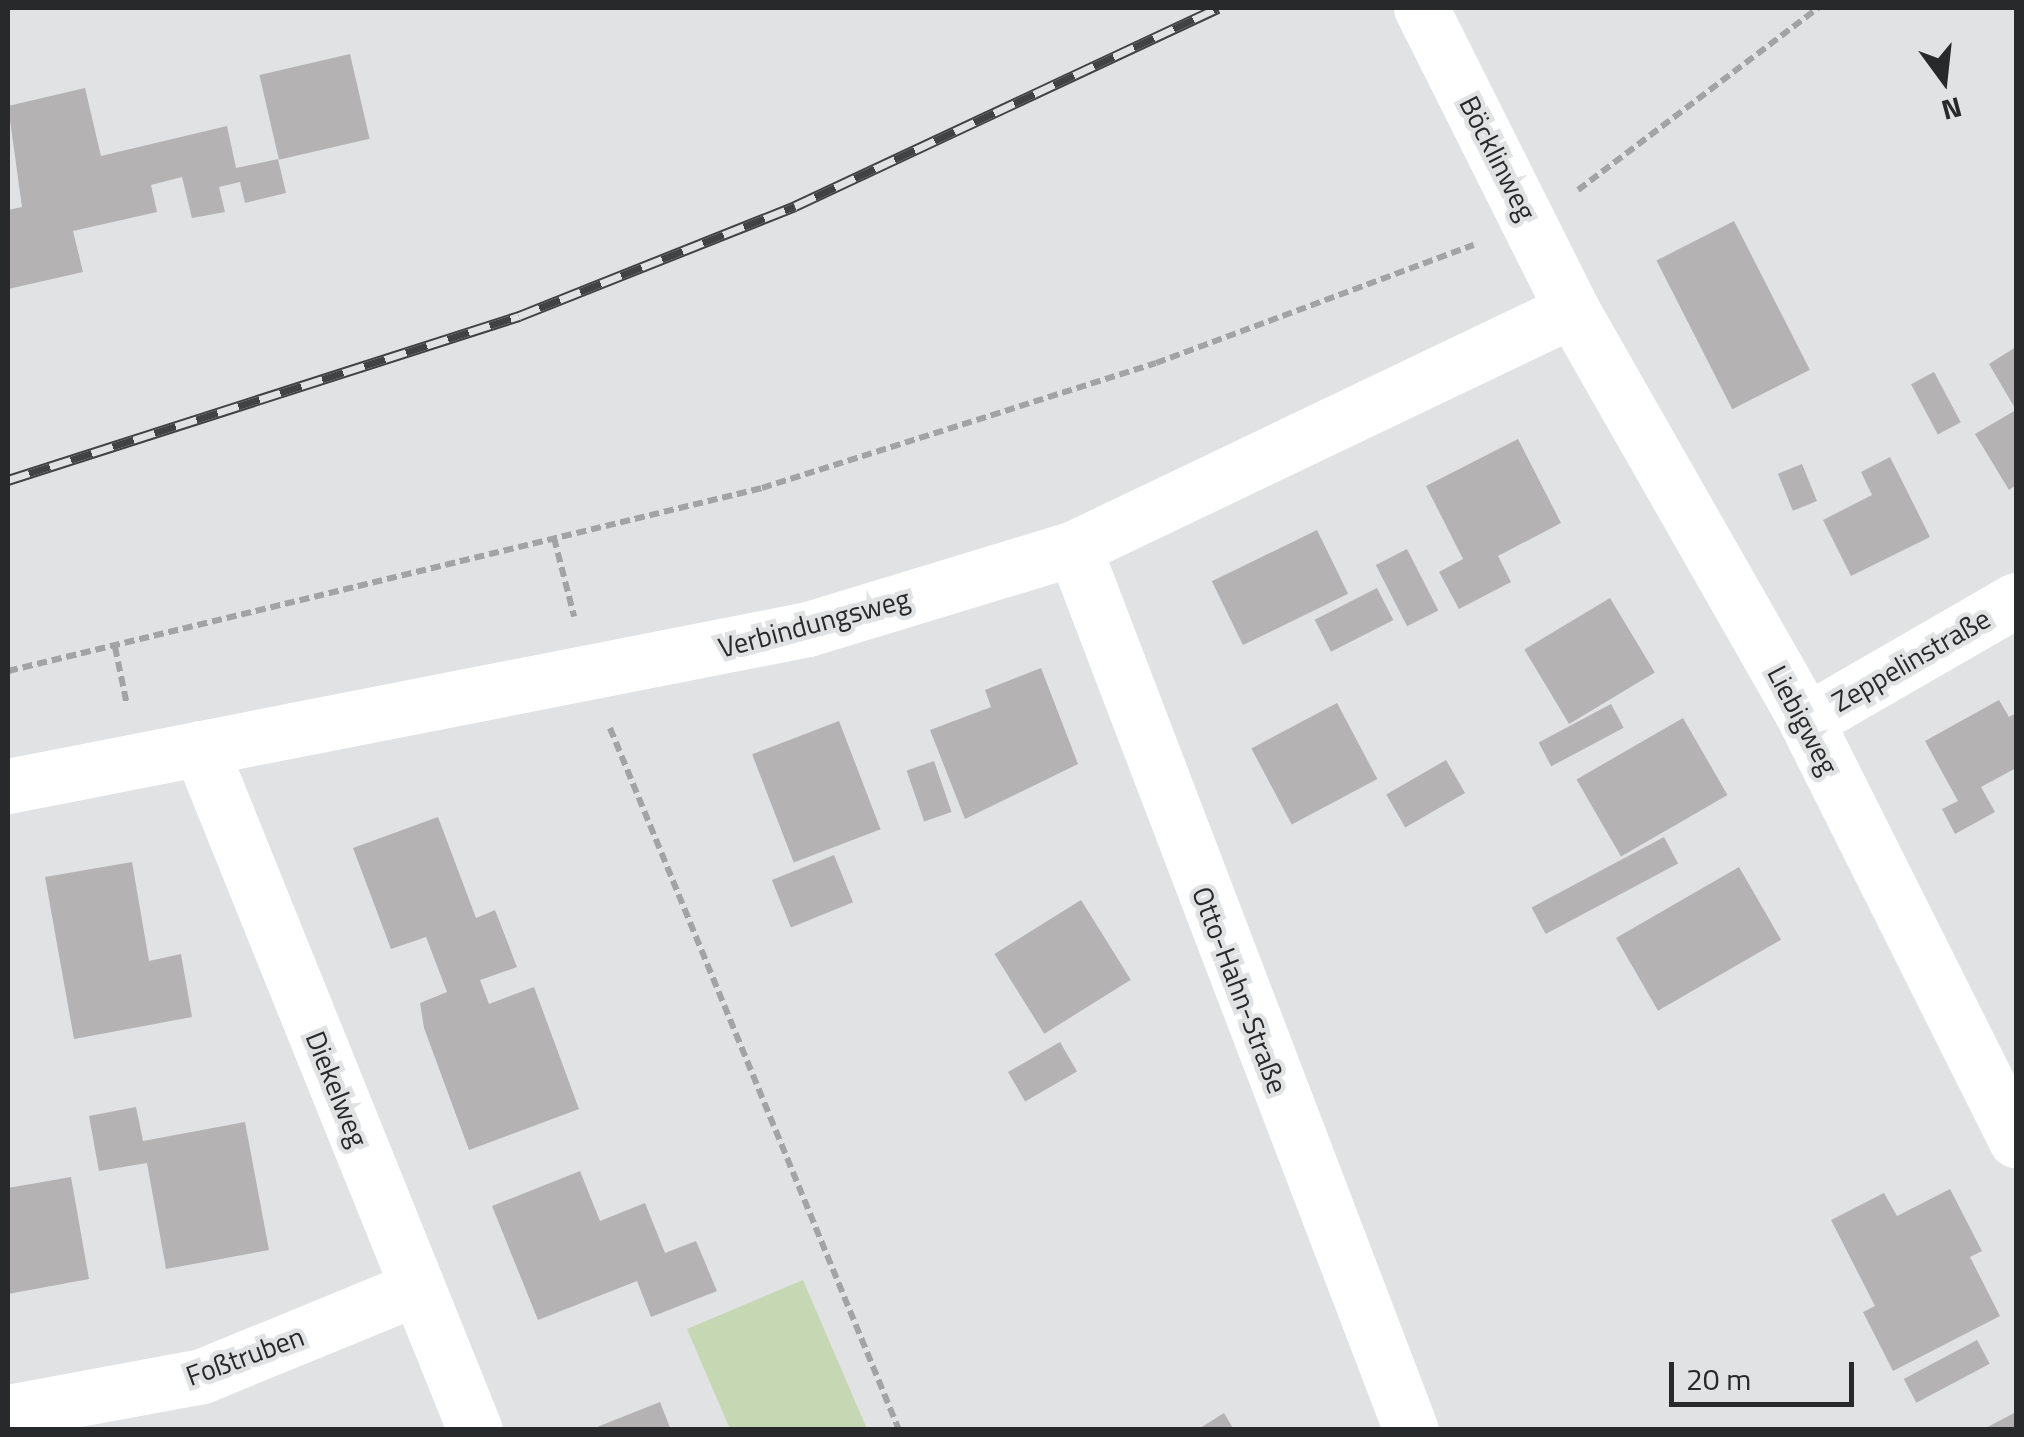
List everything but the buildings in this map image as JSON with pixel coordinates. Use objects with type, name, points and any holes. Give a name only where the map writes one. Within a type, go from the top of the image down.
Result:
[{"type":"street","name":"Böcklinweg","points":[[1421,8],[1572,310]]},
{"type":"street","name":"Verbindungsweg","points":[[8,786],[808,629],[1074,548],[1572,310]]},
{"type":"street","name":"Liebigweg","points":[[1572,310],[1806,720],[2016,1140]]},
{"type":"street","name":"Otto-Hahn-Straße","points":[[1074,548],[1411,1430]]},
{"type":"street","name":"Zeppelinstraße","points":[[1806,720],[2016,600]]},
{"type":"street","name":"Diekelweg","points":[[200,748],[475,1430]]},
{"type":"street","name":"Foßtruben","points":[[8,1412],[202,1376],[417,1288]]},
{"type":"path","points":[[8,671],[762,488],[1156,363],[1530,220],[1818,8]]},
{"type":"path","points":[[554,538],[589,675],[899,1430]]},
{"type":"green space","points":[[803,1280],[867,1429],[730,1429],[687,1329]]},
{"type":"railway","points":[[8,480],[519,316],[795,206],[1218,8]]}]
